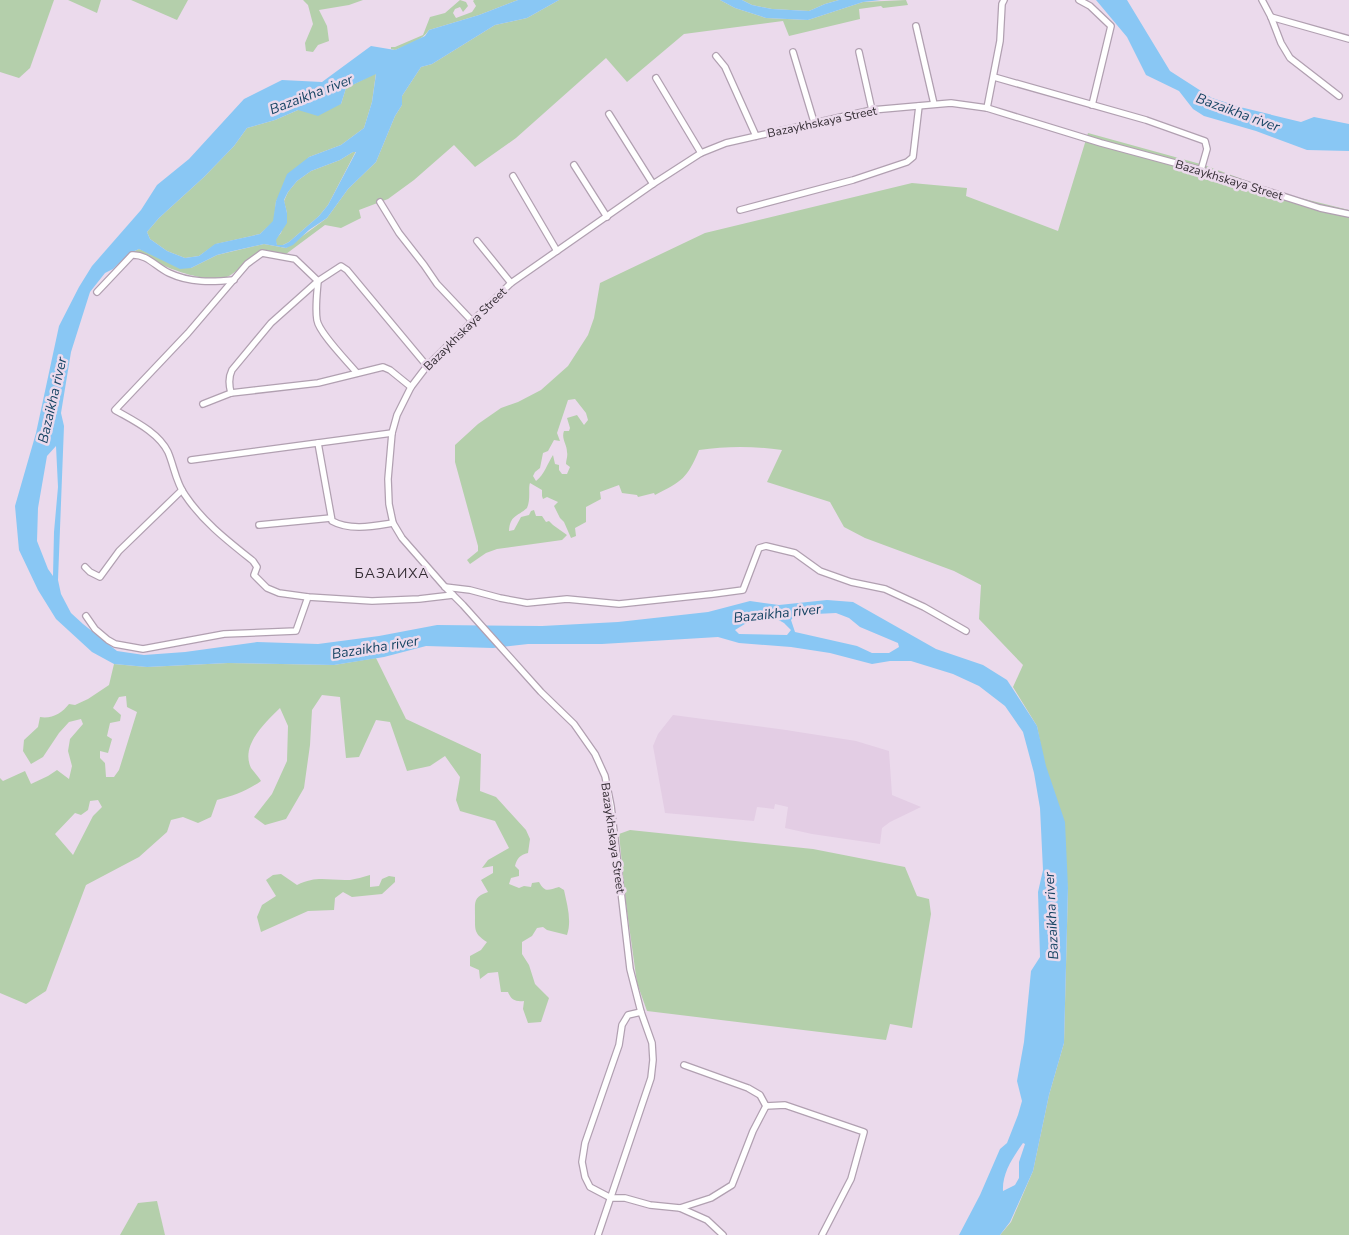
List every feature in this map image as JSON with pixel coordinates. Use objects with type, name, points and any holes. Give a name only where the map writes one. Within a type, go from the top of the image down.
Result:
[{"type":"street","points":[[987,108],[1000,40],[1002,4],[1004,0]]},
{"type":"street","points":[[1079,0],[1090,6],[1111,26],[1092,105]]},
{"type":"street","points":[[1262,0],[1271,17],[1281,44],[1290,58],[1339,96]]},
{"type":"street","points":[[1271,17],[1349,39]]},
{"type":"street","points":[[916,26],[934,104]]},
{"type":"street","points":[[793,52],[814,122]]},
{"type":"street","points":[[860,52],[872,110]]},
{"type":"street","points":[[716,56],[725,67],[756,136]]},
{"type":"street","points":[[994,77],[1146,120],[1205,141],[1207,149],[1201,170]]},
{"type":"street","points":[[656,78],[701,153]]},
{"type":"street","name":"Bazaykhskaya Street","points":[[598,1235],[651,1078],[653,1060],[652,1043],[641,1012],[630,969],[611,806],[605,776],[595,754],[574,724],[445,587],[402,538],[393,523],[389,504],[388,479],[392,433],[397,415],[411,387],[427,366],[511,283],[653,184],[701,153],[726,143],[872,110],[934,104],[987,108],[1101,143],[1201,170],[1320,208],[1349,214]]},
{"type":"street","points":[[740,210],[853,180],[907,162],[913,157],[919,106]]},
{"type":"street","points":[[609,114],[653,184]]},
{"type":"street","points":[[574,165],[606,217]]},
{"type":"street","points":[[513,176],[557,251]]},
{"type":"street","points":[[380,202],[399,233],[437,284],[472,321]]},
{"type":"street","points":[[477,241],[511,283]]},
{"type":"street","points":[[318,281],[295,258],[262,253],[247,264],[188,334],[115,410],[155,435],[167,450],[182,490],[202,518],[253,561],[257,567],[254,575],[267,588],[279,593],[308,597],[372,600],[419,599],[453,595]]},
{"type":"street","points":[[97,292],[132,255],[140,254],[168,273],[185,279],[212,282],[234,280]]},
{"type":"street","points":[[232,393],[229,385],[229,376],[232,370],[271,323],[318,281],[341,266],[347,270],[427,366]]},
{"type":"street","points":[[318,281],[316,298],[317,322],[320,330],[357,373]]},
{"type":"street","points":[[203,404],[232,393],[318,383],[382,366],[411,387]]},
{"type":"street","points":[[191,460],[392,433]]},
{"type":"street","points":[[318,443],[332,521],[339,525],[366,527],[393,523]]},
{"type":"street","points":[[85,567],[100,577],[119,551],[182,490]]},
{"type":"street","points":[[259,525],[330,518]]},
{"type":"street","points":[[445,587],[470,590],[527,603],[568,599],[619,604],[713,594],[743,590],[759,548],[766,546],[795,553],[820,571],[851,582],[885,589],[924,607],[966,631]]},
{"type":"street","points":[[86,616],[95,629],[108,640],[115,644],[143,650],[224,634],[296,630],[308,597]]},
{"type":"street","points":[[641,1012],[628,1015],[622,1025],[619,1045],[584,1150],[582,1162],[585,1177],[590,1187],[611,1198],[626,1198],[650,1204],[680,1208],[707,1220],[724,1235]]},
{"type":"street","points":[[684,1065],[748,1088],[760,1095],[766,1106]]},
{"type":"street","points":[[766,1106],[785,1105],[864,1132],[851,1179],[822,1235]]},
{"type":"street","points":[[680,1208],[711,1198],[732,1185],[753,1131],[766,1106]]},
{"type":"shaded area","points":[[673,715],[856,741],[889,751],[892,795],[921,807],[882,828],[880,844],[785,828],[788,807],[775,804],[774,809],[757,807],[754,821],[665,813],[653,746],[658,734]]},
{"type":"green space","points":[[0,0],[54,0],[30,68],[19,78],[0,72]]},
{"type":"green space","points":[[68,0],[101,0],[97,13]]},
{"type":"green space","points":[[131,0],[188,0],[177,20]]},
{"type":"green space","points":[[303,0],[363,0],[349,5],[319,10],[327,26],[329,41],[318,45],[313,52],[306,51],[305,43],[313,24],[308,5]]},
{"type":"green space","points":[[460,0],[466,2],[468,6],[463,12],[460,7],[455,9],[453,13],[456,18],[472,12],[476,6],[474,0],[518,0],[479,15],[429,30],[426,34],[414,42],[395,50],[391,49],[391,47],[423,35],[430,17],[445,13]]},
{"type":"green space","points":[[559,0],[720,0],[735,8],[766,18],[808,20],[863,2],[906,0],[908,5],[859,9],[860,19],[789,36],[783,21],[684,34],[627,82],[606,58],[516,138],[475,167],[454,145],[414,180],[388,199],[359,210],[361,218],[341,228],[325,225],[286,254],[263,250],[229,276],[214,279],[195,276],[168,267],[142,254],[130,253],[139,249],[191,268],[217,255],[264,244],[286,248],[327,218],[348,189],[376,162],[395,116],[402,105],[402,96],[421,67],[432,64],[495,25],[527,18]]},
{"type":"green space","points":[[742,0],[839,0],[809,11],[772,9],[752,5]]},
{"type":"green space","points":[[376,73],[372,102],[364,128],[341,145],[309,157],[276,201],[274,221],[260,234],[216,244],[199,256],[185,258],[167,251],[150,239],[147,232],[159,218],[204,177],[234,146],[247,128],[275,120],[298,110],[341,104],[346,88]]},
{"type":"green space","points":[[1088,133],[1204,165],[1280,193],[1349,210],[1349,1235],[1000,1235],[1011,1222],[1033,1171],[1049,1095],[1064,1043],[1068,888],[1037,726],[1013,687],[1023,665],[979,619],[981,585],[954,571],[865,538],[844,527],[830,502],[767,482],[782,450],[750,447],[699,450],[683,478],[655,495],[654,493],[638,497],[637,495],[622,493],[619,485],[600,492],[601,499],[586,507],[586,522],[575,528],[576,536],[571,538],[554,506],[558,502],[547,497],[543,499],[542,490],[530,483],[527,508],[512,519],[509,531],[514,530],[521,517],[529,515],[534,510],[536,516],[542,516],[546,522],[549,521],[567,535],[562,540],[497,549],[486,553],[470,564],[467,560],[478,551],[478,546],[455,462],[455,445],[478,424],[501,408],[518,402],[541,390],[568,366],[588,335],[594,318],[600,283],[705,233],[912,183],[967,188],[966,196],[1058,231]],"holes":[[[575,399],[586,413],[588,420],[584,425],[577,415],[567,418],[570,428],[569,431],[564,431],[563,437],[567,449],[566,464],[570,467],[567,474],[562,474],[559,470],[559,465],[555,464],[553,455],[544,472],[536,481],[533,476],[540,468],[543,453],[548,451],[554,440],[560,441],[557,433],[568,400]]]},
{"type":"green space","points":[[356,151],[328,205],[319,216],[289,242],[277,245],[275,240],[281,233],[287,213],[284,201],[288,192],[297,181],[311,171],[340,160]]},
{"type":"green space","points":[[376,658],[406,719],[481,754],[480,791],[496,797],[526,830],[530,839],[528,853],[519,857],[515,866],[519,870],[519,876],[511,878],[509,884],[519,888],[524,886],[531,887],[532,883],[539,882],[545,889],[549,890],[559,887],[564,890],[569,918],[567,935],[547,930],[543,927],[537,928],[532,936],[522,942],[522,954],[529,965],[535,984],[549,998],[541,1022],[528,1023],[523,1009],[524,1001],[516,1001],[512,999],[508,992],[501,992],[498,972],[488,973],[480,979],[479,970],[470,966],[470,956],[481,950],[487,942],[476,931],[475,904],[477,898],[488,892],[481,880],[493,873],[493,866],[482,868],[488,860],[509,848],[495,821],[460,811],[456,800],[460,777],[445,756],[430,766],[407,771],[390,722],[376,720],[359,757],[346,758],[340,697],[322,695],[312,710],[310,745],[304,788],[286,819],[265,825],[254,817],[272,794],[287,761],[288,726],[280,708],[256,735],[249,751],[251,768],[261,781],[240,793],[217,800],[211,817],[198,823],[183,817],[171,820],[167,832],[139,857],[86,885],[46,991],[26,1004],[0,993],[0,778],[3,781],[25,771],[31,784],[57,770],[69,779],[72,766],[68,751],[70,739],[83,724],[81,719],[69,722],[43,757],[31,764],[23,751],[24,740],[38,727],[40,717],[56,715],[69,704],[75,705],[88,699],[109,685],[114,664],[147,667],[228,663],[334,665]],"holes":[[[126,696],[127,707],[137,712],[119,770],[114,777],[106,777],[105,763],[100,758],[100,751],[108,753],[112,739],[107,736],[110,723],[120,721],[121,715],[113,708],[119,697]],[[98,800],[102,807],[93,816],[73,855],[55,834],[75,813],[81,815],[88,810],[90,801]]]},
{"type":"green space","points":[[630,830],[813,849],[905,867],[917,896],[929,899],[931,914],[912,1028],[890,1024],[886,1040],[647,1011],[637,983],[619,834]]},
{"type":"green space","points":[[281,874],[297,885],[317,879],[350,880],[370,875],[370,887],[379,886],[382,879],[389,876],[395,877],[395,882],[382,894],[352,897],[343,892],[335,898],[334,910],[308,911],[261,932],[257,917],[262,905],[276,896],[266,880],[273,875]]},
{"type":"green space","points":[[157,1201],[165,1235],[120,1235],[138,1203]]},
{"type":"water","name":"Bazaikha river","points":[[518,0],[559,0],[527,18],[495,25],[432,64],[421,67],[402,96],[402,105],[395,116],[376,162],[348,189],[327,218],[309,230],[293,245],[286,248],[264,244],[217,255],[191,268],[180,269],[139,249],[130,253],[113,269],[105,273],[90,292],[71,352],[61,413],[64,426],[58,580],[61,594],[71,613],[117,651],[144,655],[185,652],[257,642],[318,644],[379,636],[437,625],[542,626],[618,622],[708,612],[750,601],[779,605],[827,600],[853,602],[936,649],[983,665],[1007,680],[1037,726],[1046,766],[1065,822],[1068,888],[1064,1043],[1049,1095],[1033,1171],[1010,1222],[1000,1235],[959,1235],[980,1195],[1000,1149],[1007,1143],[1022,1101],[1017,1081],[1024,1042],[1031,971],[1040,957],[1038,892],[1043,870],[1040,808],[1034,773],[1023,732],[1005,706],[979,686],[953,674],[911,661],[890,661],[872,664],[830,653],[791,647],[739,643],[718,637],[602,644],[528,644],[493,648],[426,646],[384,657],[334,665],[228,663],[147,667],[114,664],[92,652],[56,619],[38,590],[19,550],[15,506],[36,433],[59,326],[92,266],[141,210],[157,185],[189,159],[244,99],[282,80],[322,82],[371,46],[395,50],[425,36],[429,30],[479,15]],"holes":[[[376,74],[372,102],[364,128],[341,145],[309,157],[287,174],[276,201],[273,221],[260,234],[215,244],[199,256],[185,258],[167,251],[150,239],[147,232],[159,218],[204,177],[234,146],[247,128],[275,120],[298,110],[318,116],[341,104],[346,88]],[[356,152],[328,205],[319,216],[289,242],[277,245],[276,240],[287,223],[284,200],[297,181],[311,171]],[[56,446],[58,487],[53,576],[48,569],[37,541],[38,508],[47,456]],[[836,613],[849,618],[860,627],[898,643],[899,647],[889,653],[872,653],[857,646],[795,632],[791,620],[795,615]],[[775,618],[791,630],[787,635],[739,634],[735,630],[753,619]],[[1023,1143],[1025,1144],[1019,1162],[1019,1178],[1015,1185],[1003,1191],[1006,1172]]]},
{"type":"water","points":[[720,0],[742,0],[752,5],[772,9],[809,11],[839,0],[881,0],[863,2],[808,20],[766,18],[735,8]]},
{"type":"water","name":"Bazaikha river","points":[[1096,0],[1127,0],[1170,71],[1212,98],[1301,122],[1314,117],[1349,124],[1349,151],[1307,150],[1256,131],[1204,116],[1193,109],[1179,91],[1146,75],[1127,37]]},
{"type":"district","name":"БАЗАИХА","points":[[392,573]]}]
